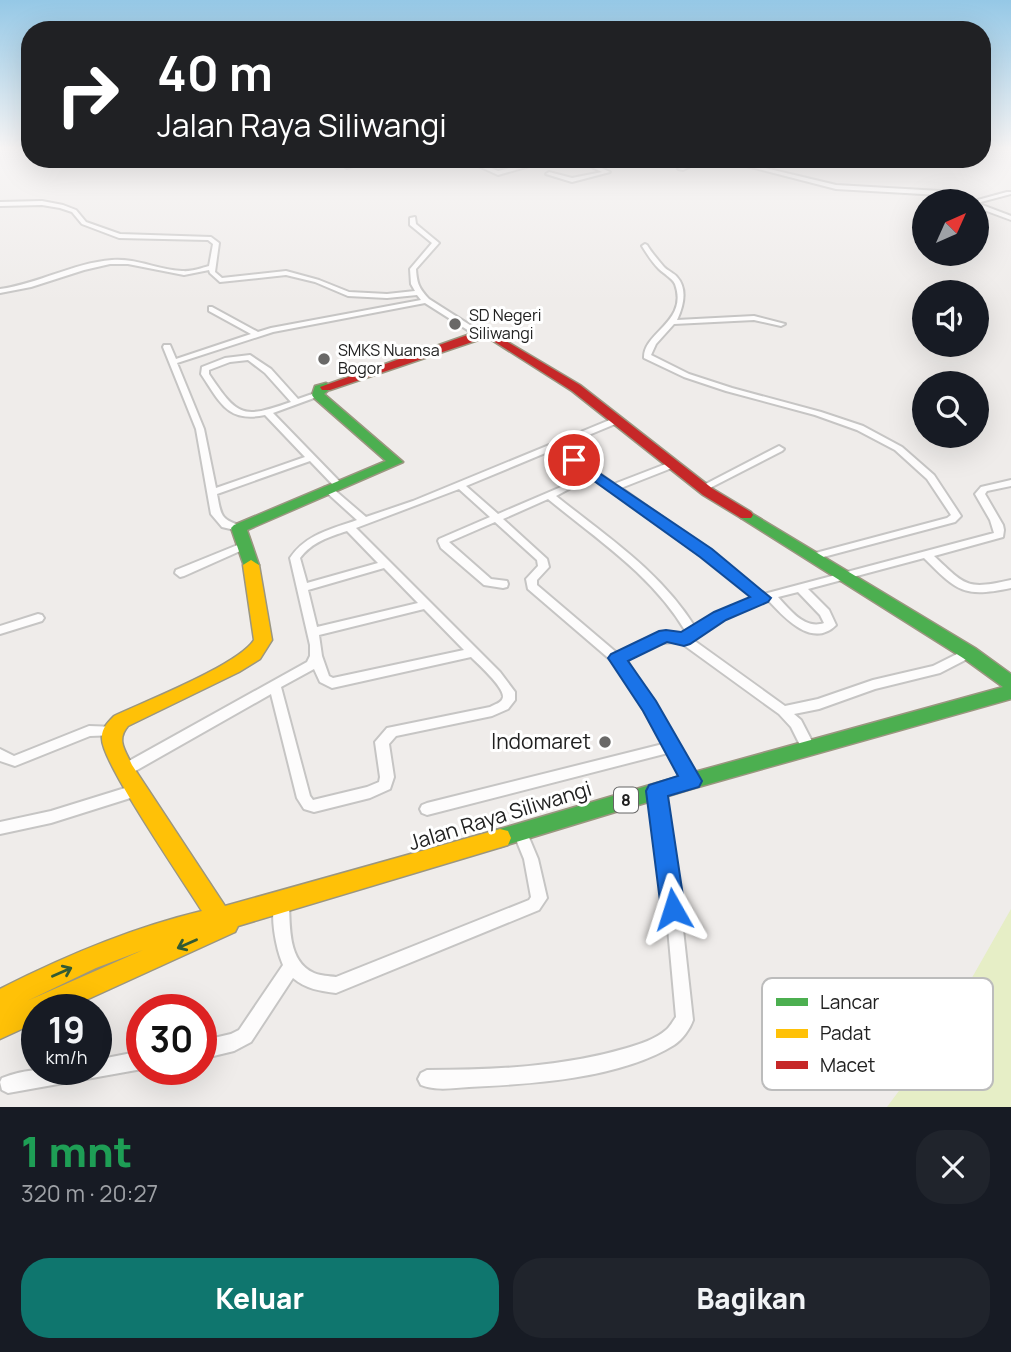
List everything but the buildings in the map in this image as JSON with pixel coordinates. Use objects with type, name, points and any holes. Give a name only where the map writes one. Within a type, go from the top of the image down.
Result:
[{"type":"main road","points":[[221,922],[125,770],[111,741],[112,731],[121,721],[140,710],[233,667],[254,654],[263,640],[245,545],[239,527],[396,462],[318,395],[318,391],[480,334],[489,334],[576,388],[703,488],[969,653],[1011,683]]},
{"type":"main road","name":"Jalan Raya Siliwangi","points":[[0,1026],[243,914],[691,781],[1011,692]]},
{"type":"main road","name":"Jalan Raya Siliwangi","points":[[0,1002],[111,951],[165,932],[221,922]]},
{"type":"street","points":[[0,204],[38,202],[61,206],[74,211],[88,225],[122,237],[185,235],[209,238],[216,243],[212,268],[213,275],[220,280],[286,273],[317,281],[348,294],[387,296],[419,293]]},
{"type":"street","points":[[989,209],[1011,218]]},
{"type":"street","points":[[413,218],[413,225],[436,243],[413,269],[414,284],[419,293],[426,301],[480,334]]},
{"type":"street","points":[[645,246],[657,263],[678,283],[679,307],[674,322],[648,349],[647,356],[709,385],[819,412],[894,445],[918,462],[956,516],[951,520],[812,557]]},
{"type":"street","points":[[0,291],[25,289],[113,261],[144,264],[181,274],[212,268]]},
{"type":"street","points":[[173,362],[256,334],[426,301]]},
{"type":"street","points":[[212,309],[256,334]]},
{"type":"street","points":[[674,322],[754,318],[781,324]]},
{"type":"street","points":[[167,347],[200,429],[219,518],[226,525],[239,527]]},
{"type":"street","points":[[296,402],[268,371],[250,357],[228,360],[205,369],[205,374],[236,412],[248,416],[267,412],[318,395]]},
{"type":"street","points":[[267,412],[312,458],[333,487],[364,521]]},
{"type":"street","points":[[473,652],[332,683],[324,679],[316,656],[295,558],[297,553],[315,539],[617,420]]},
{"type":"street","points":[[703,488],[779,449]]},
{"type":"street","points":[[212,493],[312,458]]},
{"type":"street","points":[[574,460],[706,553],[803,626],[816,630],[827,628],[830,625],[828,617],[800,588]]},
{"type":"street","points":[[613,488],[674,464]]},
{"type":"street","points":[[617,658],[666,636],[688,636],[732,610],[766,597],[846,578],[1006,532],[980,494],[984,489],[1011,483]]},
{"type":"street","points":[[458,484],[544,561],[544,567],[531,579],[532,586],[617,658],[630,673],[691,781]]},
{"type":"street","points":[[503,584],[488,582],[443,544],[447,539],[564,489]]},
{"type":"street","points":[[549,495],[660,588],[679,608],[688,636],[783,711],[796,724],[809,749]]},
{"type":"street","points":[[275,687],[304,798],[309,805],[319,806],[370,792],[385,785],[387,777],[383,738],[391,732],[504,706],[509,700],[509,692],[473,652],[348,526]]},
{"type":"street","points":[[180,573],[245,545]]},
{"type":"street","points":[[928,555],[959,584],[971,590],[1011,584]]},
{"type":"street","points":[[303,588],[386,564]]},
{"type":"street","points":[[313,632],[427,605]]},
{"type":"street","points":[[0,630],[38,618]]},
{"type":"street","points":[[783,711],[819,704],[873,684],[936,670],[969,653]]},
{"type":"street","points":[[125,770],[308,668],[316,656]]},
{"type":"street","points":[[0,754],[15,761],[89,731],[112,731]]},
{"type":"street","points":[[427,809],[673,747]]},
{"type":"street","points":[[1,824],[51,817],[138,790]]},
{"type":"street","points":[[427,1079],[543,1072],[625,1060],[658,1047],[683,1027],[685,1020],[671,884],[657,791]]},
{"type":"street","points":[[281,903],[283,936],[292,966],[316,985],[336,985],[527,910],[540,898],[531,859],[520,832]]},
{"type":"street","points":[[217,1047],[244,1036],[292,966]]},
{"type":"street","points":[[8,1084],[21,1082]]},
{"type":"green space","points":[[1011,909],[1011,1107],[887,1107],[900,1090],[993,1090],[993,978],[972,978]]},
{"type":"traffic: fast","points":[[251,565],[239,528],[396,462],[318,395],[319,389],[326,387]]},
{"type":"traffic: fast","points":[[746,515],[969,653],[1011,683]]},
{"type":"traffic: fast","points":[[500,838],[691,781],[1011,692]]},
{"type":"traffic: slow","points":[[222,922],[125,770],[111,741],[112,731],[121,721],[233,667],[254,654],[263,640],[251,565]]},
{"type":"traffic: slow","points":[[0,1002],[58,973],[148,937],[179,927],[243,914],[500,838]]},
{"type":"traffic: slow","points":[[0,1026],[227,924]]},
{"type":"traffic: jam","points":[[326,387],[480,334],[489,334],[576,388],[708,492],[746,515]]},
{"type":"place","name":"SD Negeri Siliwangi","points":[[455,324]]},
{"type":"place","name":"SMKS Nuansa Bogor","points":[[324,359]]},
{"type":"place","name":"Indomaret","points":[[605,742]]},
{"type":"route","points":[[574,460],[724,566],[762,598],[720,616],[684,639],[666,636],[651,640],[617,658],[630,673],[650,706],[691,781],[657,791],[673,909]]}]
